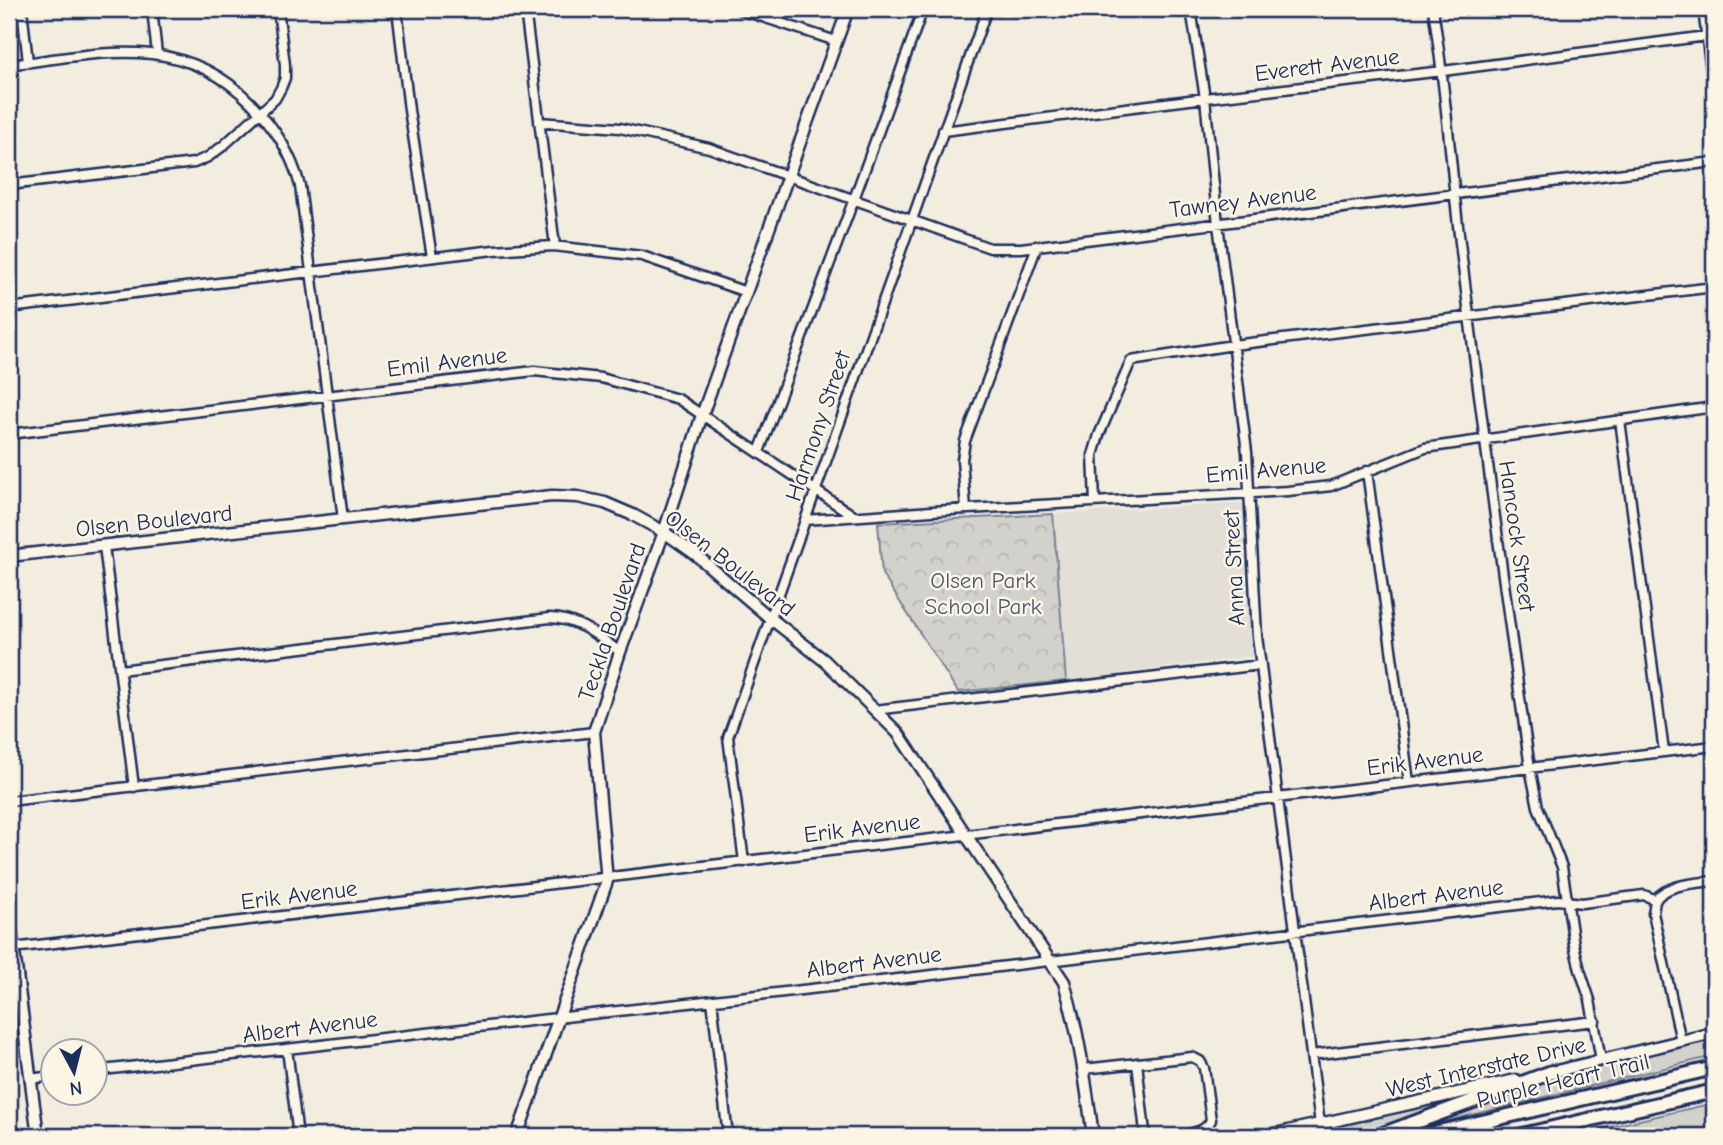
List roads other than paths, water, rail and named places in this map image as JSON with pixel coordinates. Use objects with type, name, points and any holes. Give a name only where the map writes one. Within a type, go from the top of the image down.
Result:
[{"type":"highway","name":"Purple Heart Trail","points":[[1422,1136],[1714,1068]]},
{"type":"highway","points":[[1378,1136],[1552,1072]]},
{"type":"highway","name":"Purple Heart Trail","points":[[1518,1136],[1714,1091]]},
{"type":"main road","name":"Teckla Boulevard","points":[[517,1136],[607,878],[594,732],[702,415],[848,9]]},
{"type":"main road","name":"Olsen Boulevard","points":[[9,556],[552,496],[578,497],[605,503],[633,515],[664,532],[695,554],[825,661],[898,733],[1064,982],[1076,1023],[1093,1136]]},
{"type":"main road","points":[[9,913],[38,1136]]},
{"type":"main road","name":"West Interstate Drive","points":[[1266,1136],[1714,1033]]},
{"type":"street","points":[[22,9],[29,62]]},
{"type":"street","points":[[152,9],[157,54]]},
{"type":"street","points":[[9,185],[194,163],[208,157],[275,99],[281,88],[285,78],[285,65],[278,9]]},
{"type":"street","points":[[397,9],[409,110],[432,257]]},
{"type":"street","points":[[525,9],[555,246]]},
{"type":"street","points":[[738,9],[836,41]]},
{"type":"street","points":[[759,452],[923,9]]},
{"type":"street","name":"Harmony Street","points":[[744,862],[728,737],[987,9]]},
{"type":"street","name":"Anna Street","points":[[1191,9],[1205,98],[1217,224],[1247,453],[1257,636],[1320,1124]]},
{"type":"street","name":"Hancock Street","points":[[1433,9],[1443,71],[1454,195],[1484,439],[1530,768],[1538,807],[1562,867],[1576,953],[1595,1021],[1601,1060]]},
{"type":"street","points":[[1703,9],[1711,36],[1714,96]]},
{"type":"street","name":"Everett Avenue","points":[[943,131],[1711,36]]},
{"type":"street","points":[[9,65],[108,53],[176,57],[222,78],[238,90],[282,142],[300,186],[342,519]]},
{"type":"street","name":"Tawney Avenue","points":[[540,122],[622,128],[709,148],[990,248],[1021,248],[1714,162]]},
{"type":"street","points":[[9,308],[432,257],[555,246],[642,256],[746,292]]},
{"type":"street","points":[[966,509],[962,460],[965,441],[1037,246]]},
{"type":"street","points":[[1095,502],[1093,455],[1131,361],[1233,345],[1714,287]]},
{"type":"street","name":"Emil Avenue","points":[[9,433],[534,371],[601,378],[678,399],[854,516]]},
{"type":"street","name":"Emil Avenue","points":[[805,520],[1331,486],[1425,448],[1714,407]]},
{"type":"street","points":[[1620,420],[1664,752]]},
{"type":"street","points":[[1367,471],[1409,782]]},
{"type":"street","points":[[104,546],[134,786]]},
{"type":"street","points":[[120,670],[550,618],[564,618],[582,625],[620,652]]},
{"type":"street","points":[[874,710],[1261,665]]},
{"type":"street","points":[[9,801],[594,732]]},
{"type":"street","name":"Erik Avenue","points":[[13,948],[1714,746]]},
{"type":"street","points":[[1681,1041],[1653,913],[1656,900],[1666,891],[1683,885],[1714,881]]},
{"type":"street","name":"Albert Avenue","points":[[108,1070],[1558,900],[1582,903],[1644,895],[1656,900]]},
{"type":"street","points":[[712,1000],[728,1136]]},
{"type":"street","points":[[1311,1055],[1595,1021]]},
{"type":"street","points":[[287,1049],[298,1136]]},
{"type":"street","points":[[1084,1069],[1192,1057],[1199,1061],[1202,1064],[1211,1120],[1203,1130],[1178,1136]]},
{"type":"street","points":[[1137,1063],[1145,1132],[1149,1136]]},
{"type":"street","points":[[30,1079],[38,1078]]},
{"type":"park label","name":"Olsen Park School Park","points":[[983,593]]}]
